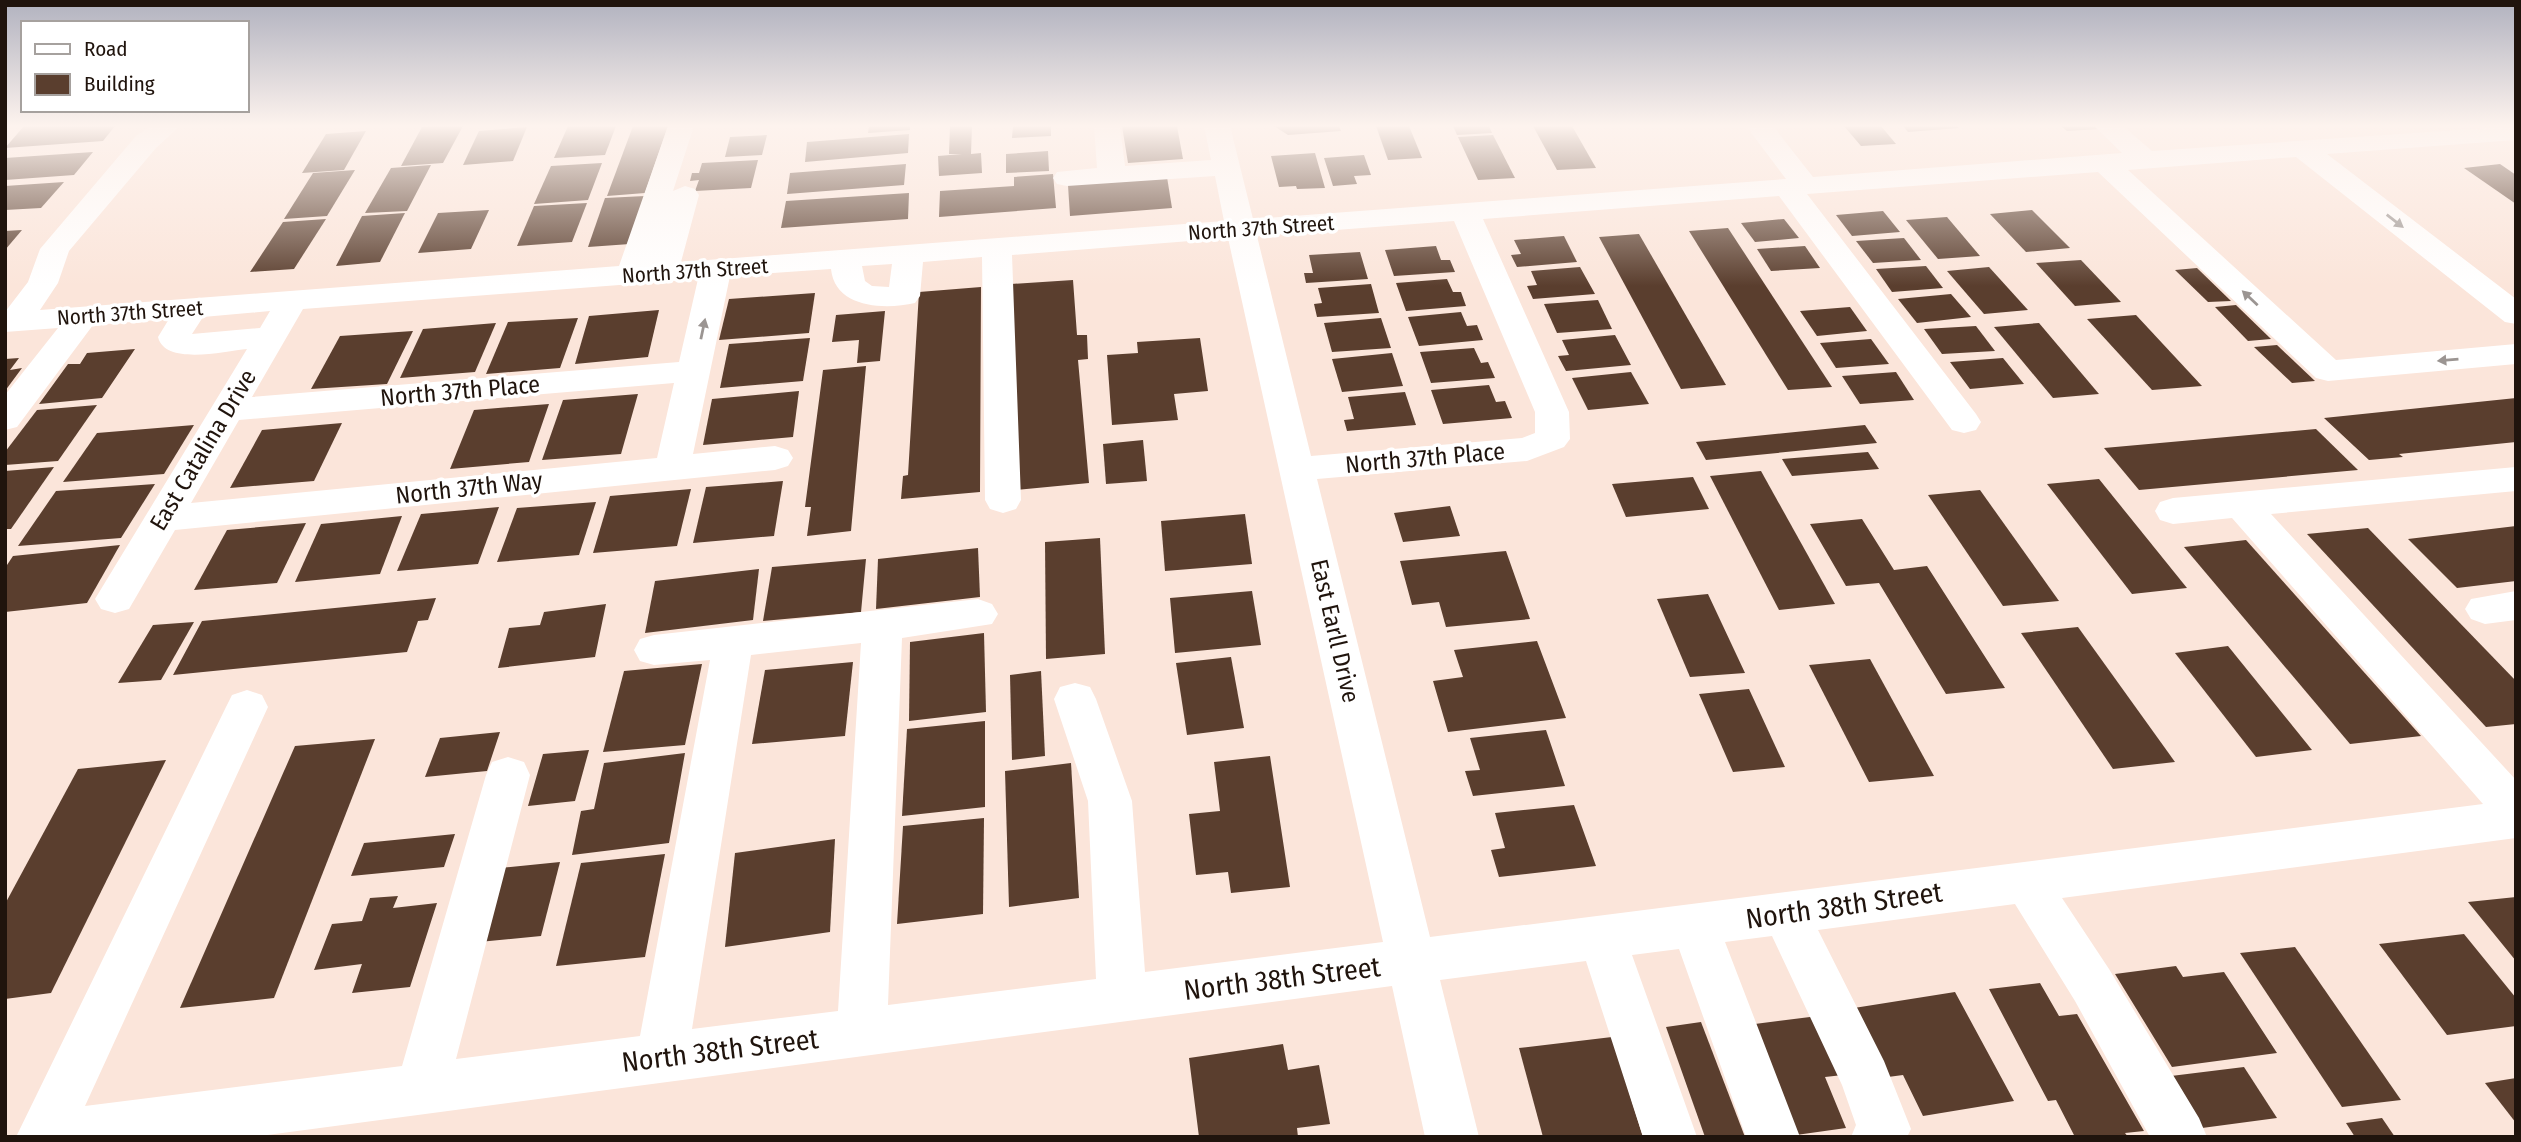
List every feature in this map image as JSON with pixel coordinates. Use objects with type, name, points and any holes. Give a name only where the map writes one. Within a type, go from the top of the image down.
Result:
[{"type":"street","points":[[10,322],[43,283],[55,249],[114,179]]},
{"type":"street","points":[[631,275],[663,179]]},
{"type":"street","name":"East Earll Drive","points":[[1229,179],[1452,1137]]},
{"type":"street","points":[[1792,179],[1964,422]]},
{"type":"street","name":"North 37th Street","points":[[10,322],[1901,179]]},
{"type":"street","points":[[2122,179],[2328,371],[2516,354]]},
{"type":"street","points":[[2342,179],[2516,315]]},
{"type":"street","points":[[663,273],[685,195]]},
{"type":"street","name":"North 37th Place","points":[[1297,469],[1527,449],[1552,439],[1552,412],[1465,212]]},
{"type":"street","points":[[997,248],[1003,500]]},
{"type":"street","points":[[846,259],[845,277],[854,290],[868,295],[904,296],[908,254]]},
{"type":"street","points":[[672,468],[716,269]]},
{"type":"street","name":"East Catalina Drive","points":[[115,600],[292,301]]},
{"type":"street","points":[[192,308],[174,337],[175,342],[181,345],[270,337]]},
{"type":"street","points":[[5,419],[83,317]]},
{"type":"street","name":"North 37th Place","points":[[227,410],[694,371]]},
{"type":"street","name":"North 37th Way","points":[[164,518],[775,458]]},
{"type":"street","points":[[2173,511],[2514,480]]},
{"type":"street","points":[[2241,505],[2516,811]]},
{"type":"street","points":[[654,650],[978,614]]},
{"type":"street","points":[[862,1032],[882,626]]},
{"type":"street","points":[[662,1057],[733,642]]},
{"type":"street","points":[[1075,699],[1110,801],[1122,998]]},
{"type":"street","points":[[46,1137],[247,707]]},
{"type":"street","points":[[422,1089],[508,775]]},
{"type":"street","name":"North 38th Street","points":[[46,1137],[159,1129],[422,1089],[662,1057],[2516,819]]},
{"type":"street","points":[[2026,881],[2057,934],[2092,985],[2180,1137]]},
{"type":"street","points":[[1785,914],[1866,1079],[1884,1129],[1878,1137]]},
{"type":"street","points":[[1694,925],[1773,1137]]},
{"type":"street","points":[[1602,937],[1670,1137]]},
{"type":"building","points":[[309,179],[349,179],[327,216],[284,219]]},
{"type":"building","points":[[384,179],[424,179],[407,211],[365,213]]},
{"type":"building","points":[[545,179],[596,179],[588,200],[534,204]]},
{"type":"building","points":[[613,179],[650,179],[645,193],[607,196]]},
{"type":"building","points":[[690,179],[753,179],[751,188],[695,191],[699,180]]},
{"type":"building","points":[[789,179],[905,179],[904,185],[787,194]]},
{"type":"building","points":[[1014,179],[1053,179],[1056,208],[939,217],[940,191],[1014,186]]},
{"type":"building","points":[[1167,179],[1172,208],[1070,216],[1068,185]]},
{"type":"building","points":[[1277,179],[1323,179],[1325,188],[1297,189],[1296,186],[1279,187]]},
{"type":"building","points":[[1331,179],[1355,179],[1357,184],[1333,186]]},
{"type":"building","points":[[2480,179],[2516,179],[2516,204]]},
{"type":"building","points":[[64,182],[41,208],[5,210],[5,186]]},
{"type":"building","points":[[909,193],[908,219],[781,228],[786,201]]},
{"type":"building","points":[[645,196],[630,244],[588,247],[605,198]]},
{"type":"building","points":[[587,203],[572,242],[517,246],[534,206]]},
{"type":"building","points":[[489,210],[471,249],[418,253],[438,213]]},
{"type":"building","points":[[2032,210],[2070,248],[2026,252],[1990,214]]},
{"type":"building","points":[[1883,211],[1900,232],[1852,236],[1836,215]]},
{"type":"building","points":[[405,213],[380,262],[336,266],[362,216]]},
{"type":"building","points":[[1947,217],[1980,256],[1938,259],[1906,220]]},
{"type":"building","points":[[326,219],[294,269],[250,272],[283,222]]},
{"type":"building","points":[[1784,219],[1799,238],[1755,242],[1741,223]]},
{"type":"building","points":[[1728,228],[1832,387],[1788,390],[1689,231]]},
{"type":"building","points":[[22,230],[5,250],[5,231]]},
{"type":"building","points":[[1639,234],[1726,385],[1681,389],[1599,237]]},
{"type":"building","points":[[1564,236],[1577,262],[1517,267],[1511,255],[1521,254],[1514,240]]},
{"type":"building","points":[[1904,238],[1921,260],[1873,263],[1856,241]]},
{"type":"building","points":[[1436,246],[1441,260],[1450,260],[1455,272],[1394,276],[1385,250]]},
{"type":"building","points":[[1805,246],[1820,268],[1771,271],[1757,249]]},
{"type":"building","points":[[1360,252],[1368,279],[1306,283],[1304,273],[1313,273],[1309,255]]},
{"type":"building","points":[[2081,260],[2121,302],[2075,306],[2036,263]]},
{"type":"building","points":[[1926,266],[1943,288],[1892,292],[1876,269]]},
{"type":"building","points":[[1580,267],[1595,294],[1533,299],[1527,286],[1537,285],[1531,271]]},
{"type":"building","points":[[1989,267],[2028,310],[1984,314],[1947,271]]},
{"type":"building","points":[[2197,268],[2231,301],[2208,302],[2175,270]]},
{"type":"building","points":[[1447,279],[1453,292],[1461,292],[1466,306],[1406,311],[1396,283]]},
{"type":"building","points":[[1073,280],[1077,335],[1087,335],[1088,359],[1078,360],[1089,483],[1015,490],[1011,284]]},
{"type":"building","points":[[1371,284],[1379,313],[1317,317],[1314,304],[1322,303],[1318,288]]},
{"type":"building","points":[[981,287],[980,492],[901,499],[903,476],[908,475],[919,292]]},
{"type":"building","points":[[815,293],[809,333],[719,340],[729,299]]},
{"type":"building","points":[[1951,294],[1971,317],[1917,323],[1898,299]]},
{"type":"building","points":[[1598,300],[1612,329],[1557,333],[1544,304]]},
{"type":"building","points":[[2236,305],[2271,339],[2248,341],[2215,307]]},
{"type":"building","points":[[1850,307],[1867,331],[1817,336],[1800,311]]},
{"type":"building","points":[[659,310],[648,357],[575,364],[589,316]]},
{"type":"building","points":[[885,311],[880,361],[857,363],[859,340],[832,342],[836,315]]},
{"type":"building","points":[[1461,312],[1467,326],[1477,325],[1483,340],[1419,346],[1408,317]]},
{"type":"building","points":[[2136,315],[2202,386],[2152,390],[2087,319]]},
{"type":"building","points":[[578,318],[560,368],[486,374],[508,322]]},
{"type":"building","points":[[1381,318],[1391,348],[1332,352],[1324,323]]},
{"type":"building","points":[[496,323],[475,372],[400,378],[423,329]]},
{"type":"building","points":[[2039,323],[2099,394],[2053,398],[1994,327]]},
{"type":"building","points":[[1976,326],[1995,351],[1942,354],[1924,329]]},
{"type":"building","points":[[413,331],[387,384],[311,389],[340,336]]},
{"type":"building","points":[[1615,335],[1631,365],[1566,371],[1558,356],[1569,355],[1562,340]]},
{"type":"building","points":[[810,338],[803,381],[720,388],[729,344]]},
{"type":"building","points":[[1200,338],[1208,391],[1174,394],[1178,420],[1112,425],[1107,355],[1138,353],[1137,342]]},
{"type":"building","points":[[1871,339],[1889,364],[1836,368],[1820,343]]},
{"type":"building","points":[[2277,345],[2315,381],[2292,383],[2254,347]]},
{"type":"building","points":[[1474,348],[1481,363],[1488,362],[1495,378],[1431,383],[1420,352]]},
{"type":"building","points":[[135,349],[102,398],[39,404],[68,364],[80,364],[87,353]]},
{"type":"building","points":[[1392,353],[1403,386],[1342,392],[1332,359]]},
{"type":"building","points":[[19,358],[10,370],[22,368],[5,391],[5,359]]},
{"type":"building","points":[[2003,358],[2024,384],[1970,389],[1950,362]]},
{"type":"building","points":[[866,366],[851,531],[807,536],[811,507],[805,507],[823,370]]},
{"type":"building","points":[[1631,372],[1649,404],[1588,410],[1572,378]]},
{"type":"building","points":[[1896,372],[1914,400],[1860,404],[1842,376]]},
{"type":"building","points":[[1489,385],[1496,402],[1505,401],[1512,418],[1443,424],[1431,390]]},
{"type":"building","points":[[799,391],[793,437],[703,445],[712,399]]},
{"type":"building","points":[[1405,392],[1416,425],[1347,431],[1344,420],[1354,419],[1348,397]]},
{"type":"building","points":[[638,394],[621,454],[542,460],[563,400]]},
{"type":"building","points":[[2516,398],[2516,442],[2399,454],[2403,457],[2369,460],[2324,418]]},
{"type":"building","points":[[549,404],[529,462],[450,469],[474,410]]},
{"type":"building","points":[[97,405],[58,461],[5,465],[5,452],[37,410]]},
{"type":"building","points":[[342,423],[314,481],[230,488],[262,430]]},
{"type":"building","points":[[194,425],[164,474],[63,482],[97,433]]},
{"type":"building","points":[[1865,425],[1877,443],[1706,460],[1696,442]]},
{"type":"building","points":[[2316,429],[2358,470],[2139,490],[2104,448]]},
{"type":"building","points":[[1143,440],[1147,481],[1106,484],[1103,444]]},
{"type":"building","points":[[1868,452],[1879,469],[1792,476],[1782,459]]},
{"type":"building","points":[[54,467],[11,529],[5,529],[5,471]]},
{"type":"building","points":[[1761,471],[1835,604],[1779,610],[1710,476]]},
{"type":"building","points":[[1693,477],[1709,509],[1626,517],[1612,484]]},
{"type":"building","points":[[2099,479],[2187,588],[2132,594],[2047,484]]},
{"type":"building","points":[[783,481],[774,536],[693,543],[706,487]]},
{"type":"building","points":[[155,484],[121,538],[18,546],[56,491]]},
{"type":"building","points":[[691,489],[677,546],[593,553],[610,496]]},
{"type":"building","points":[[1980,490],[2059,601],[2003,606],[1928,495]]},
{"type":"building","points":[[596,502],[579,555],[497,562],[517,508]]},
{"type":"building","points":[[1450,506],[1460,536],[1403,542],[1394,513]]},
{"type":"building","points":[[499,507],[478,564],[397,571],[421,514]]},
{"type":"building","points":[[1245,514],[1252,564],[1165,571],[1161,521]]},
{"type":"building","points":[[402,516],[380,574],[295,582],[321,524]]},
{"type":"building","points":[[1862,519],[1894,570],[1927,566],[2005,688],[1946,694],[1879,583],[1846,586],[1810,524]]},
{"type":"building","points":[[306,523],[277,583],[194,590],[227,530]]},
{"type":"building","points":[[2516,526],[2516,581],[2457,588],[2408,539]]},
{"type":"building","points":[[2368,528],[2516,681],[2516,724],[2486,727],[2307,534]]},
{"type":"building","points":[[1100,538],[1105,654],[1046,659],[1045,542]]},
{"type":"building","points":[[2246,540],[2421,736],[2350,744],[2184,547]]},
{"type":"building","points":[[120,545],[87,603],[5,612],[5,568],[13,556]]},
{"type":"building","points":[[978,548],[980,597],[876,609],[878,559]]},
{"type":"building","points":[[1506,551],[1530,619],[1446,627],[1439,602],[1412,605],[1400,561]]},
{"type":"building","points":[[866,559],[861,612],[763,621],[772,567]]},
{"type":"building","points":[[759,569],[753,620],[645,633],[655,581]]},
{"type":"building","points":[[1252,591],[1261,645],[1175,653],[1170,598]]},
{"type":"building","points":[[1708,594],[1745,673],[1690,677],[1657,599]]},
{"type":"building","points":[[436,598],[428,620],[418,621],[407,652],[173,675],[202,621]]},
{"type":"building","points":[[606,604],[595,657],[498,668],[509,628],[540,625],[544,612]]},
{"type":"building","points":[[194,622],[161,680],[118,683],[153,625]]},
{"type":"building","points":[[2078,627],[2175,762],[2113,769],[2021,633]]},
{"type":"building","points":[[984,633],[986,712],[909,721],[910,642]]},
{"type":"building","points":[[1537,641],[1566,718],[1448,732],[1433,681],[1463,677],[1454,650]]},
{"type":"building","points":[[2228,646],[2312,750],[2256,757],[2175,653]]},
{"type":"building","points":[[1231,657],[1244,728],[1187,735],[1176,663]]},
{"type":"building","points":[[1870,659],[1934,776],[1869,782],[1809,665]]},
{"type":"building","points":[[853,662],[845,736],[752,744],[765,670]]},
{"type":"building","points":[[702,664],[685,745],[603,752],[624,671]]},
{"type":"building","points":[[1041,671],[1045,756],[1012,760],[1010,675]]},
{"type":"building","points":[[1749,689],[1785,767],[1733,772],[1699,694]]},
{"type":"building","points":[[985,721],[985,807],[902,816],[907,729]]},
{"type":"building","points":[[1546,730],[1565,786],[1473,796],[1465,771],[1480,770],[1470,738]]},
{"type":"building","points":[[500,732],[487,771],[425,777],[440,738]]},
{"type":"building","points":[[375,739],[274,998],[180,1008],[295,746]]},
{"type":"building","points":[[589,750],[575,801],[528,806],[543,754]]},
{"type":"building","points":[[685,753],[669,843],[572,855],[581,811],[594,809],[604,763]]},
{"type":"building","points":[[1270,756],[1290,887],[1231,893],[1228,872],[1196,875],[1189,814],[1220,811],[1214,762]]},
{"type":"building","points":[[166,760],[51,993],[5,999],[5,904],[78,769]]},
{"type":"building","points":[[1071,763],[1079,898],[1009,907],[1005,771]]},
{"type":"building","points":[[1574,805],[1596,866],[1499,877],[1491,850],[1505,848],[1495,813]]},
{"type":"building","points":[[984,818],[983,914],[897,924],[903,826]]},
{"type":"building","points":[[455,834],[444,867],[351,876],[364,843]]},
{"type":"building","points":[[835,839],[830,932],[725,947],[735,853]]},
{"type":"building","points":[[665,854],[645,957],[556,966],[581,863]]},
{"type":"building","points":[[560,862],[541,936],[479,942],[500,868]]},
{"type":"building","points":[[398,896],[393,908],[437,903],[410,987],[352,993],[362,964],[314,970],[332,924],[362,921],[370,898]]},
{"type":"building","points":[[2516,897],[2516,961],[2468,902]]},
{"type":"building","points":[[2464,934],[2516,998],[2516,1026],[2447,1035],[2379,944]]},
{"type":"building","points":[[2295,947],[2401,1100],[2342,1107],[2240,953]]},
{"type":"building","points":[[2176,966],[2183,977],[2224,972],[2277,1053],[2172,1067],[2115,974]]},
{"type":"building","points":[[2040,983],[2059,1016],[2077,1014],[2144,1131],[2125,1133],[2128,1137],[2075,1137],[2056,1100],[2048,1101],[1989,989]]},
{"type":"building","points":[[1955,992],[2014,1101],[1923,1116],[1903,1075],[1888,1077],[1854,1008]]},
{"type":"building","points":[[1818,1016],[1843,1075],[1825,1077],[1846,1128],[1789,1136],[1747,1025]]},
{"type":"building","points":[[1701,1022],[1745,1137],[1705,1137],[1666,1027]]},
{"type":"building","points":[[1612,1037],[1643,1137],[1543,1137],[1519,1048]]},
{"type":"building","points":[[1283,1044],[1288,1070],[1319,1065],[1330,1124],[1297,1128],[1298,1137],[1199,1137],[1189,1058]]},
{"type":"building","points":[[2244,1067],[2277,1118],[2202,1128],[2171,1076]]},
{"type":"building","points":[[2516,1078],[2516,1123],[2485,1083]]},
{"type":"building","points":[[2382,1118],[2395,1137],[2355,1137],[2346,1123]]}]
